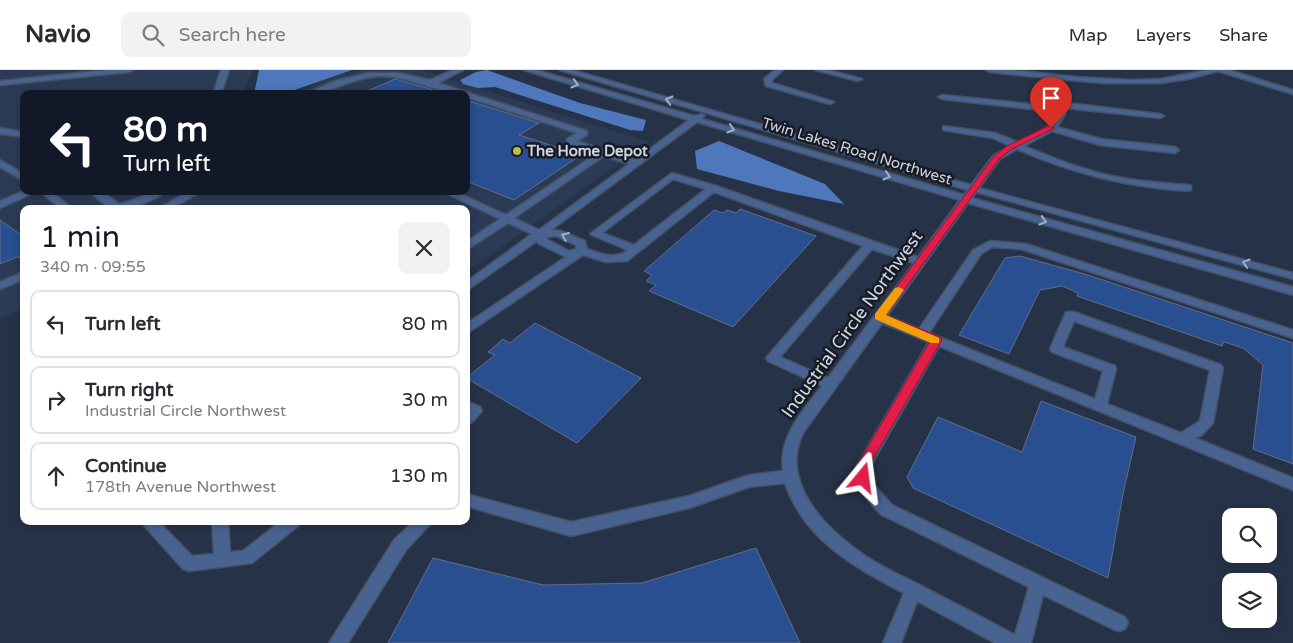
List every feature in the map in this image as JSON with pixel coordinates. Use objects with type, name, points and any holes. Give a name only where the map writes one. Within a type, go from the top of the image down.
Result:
[{"type":"street","points":[[0,83],[129,70]]},
{"type":"street","points":[[218,90],[225,70]]},
{"type":"street","points":[[431,83],[459,70]]},
{"type":"street","name":"Twin Lakes Road Northwest","points":[[528,70],[970,194],[1293,276]]},
{"type":"street","name":"Twin Lakes Road Northwest","points":[[564,70],[707,110],[970,194],[1293,291]]},
{"type":"street","points":[[779,70],[769,77],[769,84],[830,102]]},
{"type":"street","points":[[818,70],[858,79]]},
{"type":"street","points":[[990,70],[1045,73],[1122,81],[1174,81],[1215,70]]},
{"type":"street","points":[[1221,70],[1293,92]]},
{"type":"street","points":[[1116,72],[1122,81]]},
{"type":"street","points":[[1045,73],[1062,108],[1057,123],[1051,128]]},
{"type":"street","points":[[319,90],[340,82],[379,74],[388,74],[431,83],[453,90]]},
{"type":"street","points":[[470,96],[584,133],[570,142],[637,163]]},
{"type":"street","points":[[942,97],[1160,116]]},
{"type":"street","points":[[470,285],[707,110]]},
{"type":"street","points":[[946,128],[984,132],[1055,162],[1092,174],[1122,181],[1188,188]]},
{"type":"street","points":[[1051,128],[1100,142],[1176,150]]},
{"type":"street","name":"Industrial Circle Northwest","points":[[1013,643],[859,562],[837,544],[804,506],[794,487],[791,476],[790,450],[796,433],[830,384],[997,157],[1051,128]]},
{"type":"street","points":[[0,131],[20,134]]},
{"type":"street","points":[[470,244],[603,153]]},
{"type":"street","points":[[0,163],[20,176]]},
{"type":"street","points":[[635,249],[595,234],[672,176],[713,188],[870,245],[920,261]]},
{"type":"street","points":[[455,195],[540,234],[543,242],[568,254],[582,251],[606,259],[623,259],[713,188]]},
{"type":"street","points":[[0,205],[24,195]]},
{"type":"street","points":[[49,195],[63,205]]},
{"type":"street","points":[[100,195],[115,205]]},
{"type":"street","points":[[131,205],[152,195]]},
{"type":"street","points":[[170,205],[190,195]]},
{"type":"street","points":[[1119,623],[886,510],[876,500],[863,478],[863,467],[866,461],[929,337],[977,252],[990,244],[1022,246],[1293,334]]},
{"type":"street","points":[[830,384],[772,358],[870,245]]},
{"type":"street","points":[[470,327],[582,251]]},
{"type":"street","points":[[0,286],[20,277]]},
{"type":"street","points":[[1100,406],[1110,369],[1056,349],[1070,315],[1217,368],[1206,423],[1197,431],[1181,439]]},
{"type":"street","points":[[879,317],[1293,484]]},
{"type":"street","points":[[470,501],[571,529],[689,502],[749,481],[791,476]]},
{"type":"street","points":[[152,525],[189,564],[246,558],[288,525]]},
{"type":"street","points":[[220,525],[222,561]]},
{"type":"street","points":[[338,643],[400,545],[421,525]]},
{"type":"street","points":[[1022,643],[1038,583]]},
{"type":"street","points":[[892,643],[913,591]]},
{"type":"shaded area","points":[[0,70],[254,70],[243,90],[20,90],[20,195],[470,195],[470,90],[302,90],[339,74],[364,70],[420,70],[649,142],[470,269],[470,205],[20,205],[20,310],[0,319]]},
{"type":"water","points":[[259,70],[352,70],[294,90],[255,90]]},
{"type":"water","points":[[487,70],[580,103],[646,120],[643,131],[630,130],[495,87],[478,88],[463,84],[460,80],[476,72]]},
{"type":"water","points":[[719,141],[825,184],[844,204],[779,191],[697,169],[695,151]]},
{"type":"building","points":[[395,79],[433,90],[370,90]]},
{"type":"building","name":"The Home Depot","points":[[470,101],[539,123],[519,135],[581,155],[514,200],[470,183]]},
{"type":"building","points":[[740,209],[816,236],[733,327],[649,291],[656,285],[646,281],[652,275],[644,271],[714,210],[723,213],[727,210],[736,213]]},
{"type":"building","points":[[0,220],[20,234],[20,258],[17,257],[0,264]]},
{"type":"building","points":[[1020,256],[1088,275],[1293,343],[1293,464],[1253,449],[1263,365],[1243,348],[1224,342],[1222,346],[1077,296],[1078,293],[1062,286],[1040,290],[1009,354],[959,335],[1005,258]]},
{"type":"building","points":[[535,323],[641,378],[577,443],[470,380],[470,375],[495,355],[488,352],[503,339],[510,343]]},
{"type":"building","points":[[1041,401],[1136,437],[1123,494],[1108,578],[913,488],[907,477],[938,417],[1022,452]]},
{"type":"building","points":[[756,548],[800,643],[388,643],[433,558],[543,585],[642,583]]},
{"type":"slow traffic","points":[[899,290],[879,317],[935,341]]},
{"type":"place","name":"The Home Depot","points":[[517,151]]},
{"type":"route","points":[[863,478],[863,467],[868,456],[936,340],[879,317],[997,157],[1010,148],[1034,138],[1051,128]]}]
